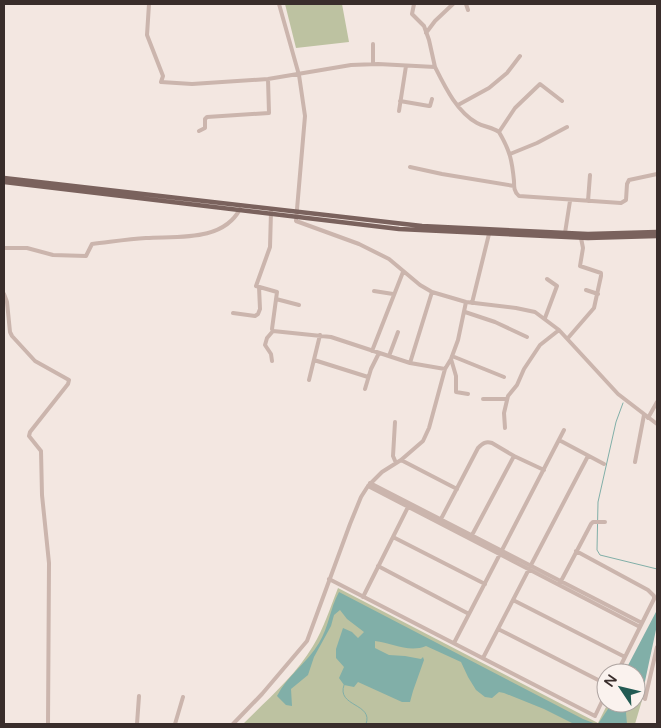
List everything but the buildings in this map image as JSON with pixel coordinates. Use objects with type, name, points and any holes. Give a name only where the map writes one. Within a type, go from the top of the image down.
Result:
[{"type":"main road","points":[[4,178],[399,229],[581,238],[657,236]]},
{"type":"main road","points":[[4,182],[241,208]]},
{"type":"main road","points":[[296,215],[422,226],[565,233],[657,232]]},
{"type":"street","points":[[149,4],[147,35],[163,76],[161,82],[192,84],[268,79],[373,64],[435,67]]},
{"type":"street","points":[[279,4],[304,100],[305,129],[296,221],[324,230],[389,259],[403,272],[432,292],[466,302],[527,310],[545,318],[568,338],[618,394],[657,424]]},
{"type":"street","points":[[414,4],[412,14],[422,24],[435,67],[443,83],[458,105],[473,121],[499,132],[510,154],[514,186],[519,196],[570,201],[624,203],[627,197],[627,184],[629,180],[657,174]]},
{"type":"street","points":[[426,33],[435,21],[453,4]]},
{"type":"street","points":[[466,4],[468,10]]},
{"type":"street","points":[[373,44],[373,64]]},
{"type":"street","points":[[458,105],[489,88],[507,72],[520,56]]},
{"type":"street","points":[[399,111],[406,66]]},
{"type":"street","points":[[199,132],[205,128],[205,119],[207,117],[269,113],[268,79]]},
{"type":"street","points":[[499,132],[515,108],[540,84],[562,102]]},
{"type":"street","points":[[400,101],[430,106],[432,99]]},
{"type":"street","points":[[510,154],[568,127]]},
{"type":"street","points":[[410,167],[514,186]]},
{"type":"street","points":[[588,201],[590,176]]},
{"type":"street","points":[[565,233],[570,201]]},
{"type":"street","points":[[4,248],[27,248],[53,255],[86,256],[92,244],[144,238],[198,235],[211,232],[226,226],[241,208]]},
{"type":"street","points":[[271,212],[268,252],[256,286],[277,292],[273,331],[267,338],[265,345],[271,354],[272,361]]},
{"type":"street","points":[[472,303],[489,234]]},
{"type":"street","points":[[568,338],[593,310],[598,294],[601,273],[582,267],[580,264],[583,248],[581,238]]},
{"type":"street","points":[[372,351],[403,272]]},
{"type":"street","points":[[545,318],[557,286],[547,278]]},
{"type":"street","points":[[233,313],[254,316],[258,314],[260,309],[260,287]]},
{"type":"street","points":[[586,290],[598,294]]},
{"type":"street","points":[[374,291],[393,294]]},
{"type":"street","points":[[410,363],[432,292]]},
{"type":"street","points":[[4,294],[12,336],[35,361],[69,380],[68,384],[30,432],[31,438],[41,451],[42,495],[49,564],[48,724]]},
{"type":"street","points":[[276,300],[299,304]]},
{"type":"street","points":[[233,724],[307,641],[350,524],[368,484],[423,441],[445,369],[458,340],[466,302]]},
{"type":"street","points":[[465,312],[495,322],[527,337]]},
{"type":"street","points":[[505,428],[504,412],[507,399],[540,345],[559,330]]},
{"type":"street","points":[[273,331],[336,338],[410,363],[445,369]]},
{"type":"street","points":[[389,356],[398,332]]},
{"type":"street","points":[[309,380],[320,335]]},
{"type":"street","points":[[365,388],[379,353]]},
{"type":"street","points":[[452,357],[504,377]]},
{"type":"street","points":[[452,357],[456,376],[456,392],[468,394]]},
{"type":"street","points":[[314,360],[368,377]]},
{"type":"street","points":[[483,399],[507,399]]},
{"type":"street","points":[[648,418],[657,402]]},
{"type":"street","points":[[635,462],[644,415]]},
{"type":"street","points":[[395,422],[393,456],[396,463]]},
{"type":"street","points":[[454,643],[564,430]]},
{"type":"street","points":[[559,440],[604,464]]},
{"type":"street","points":[[441,520],[478,448],[482,444],[492,443],[544,470]]},
{"type":"street","points":[[471,537],[514,456]]},
{"type":"street","points":[[483,658],[588,456]]},
{"type":"street","points":[[401,460],[457,489]]},
{"type":"street","points":[[368,484],[641,625]]},
{"type":"street","points":[[409,505],[471,537]]},
{"type":"street","points":[[363,597],[409,505]]},
{"type":"street","points":[[560,583],[591,524],[600,522]]},
{"type":"street","points":[[393,536],[485,584]]},
{"type":"street","points":[[576,551],[656,596],[622,663]]},
{"type":"street","points":[[378,566],[469,614]]},
{"type":"street","points":[[329,579],[595,716],[596,713]]},
{"type":"street","points":[[514,600],[625,657]]},
{"type":"street","points":[[498,629],[596,679]]},
{"type":"street","points":[[646,691],[657,647]]},
{"type":"street","points":[[137,724],[139,696]]},
{"type":"street","points":[[175,724],[182,697]]},
{"type":"green space","points":[[285,4],[342,4],[349,42],[296,48]]},
{"type":"green space","points":[[338,588],[598,723],[603,713],[638,713],[635,724],[243,724],[281,687],[306,657],[327,618]]},
{"type":"water","points":[[339,592],[596,724],[574,724],[544,709],[504,693],[499,692],[492,698],[485,697],[476,690],[461,662],[426,646],[407,648],[375,641],[375,648],[389,655],[421,659],[423,657],[424,660],[410,702],[402,702],[358,682],[354,687],[344,685],[339,678],[344,667],[336,658],[336,649],[343,628],[352,632],[358,638],[364,632],[347,619],[340,610],[334,615],[331,626],[314,657],[308,675],[291,689],[292,706],[286,705],[277,696],[286,682],[319,643]]},
{"type":"water","points":[[657,610],[657,625],[646,677],[646,663],[629,663]]},
{"type":"water","points":[[605,713],[626,713],[627,724],[598,724]]},
{"type":"waterway","points":[[623,403],[616,422],[598,502],[597,550],[600,555],[657,569]]},
{"type":"waterway","points":[[344,685],[343,692],[345,697],[365,712],[367,717],[366,724]]}]
